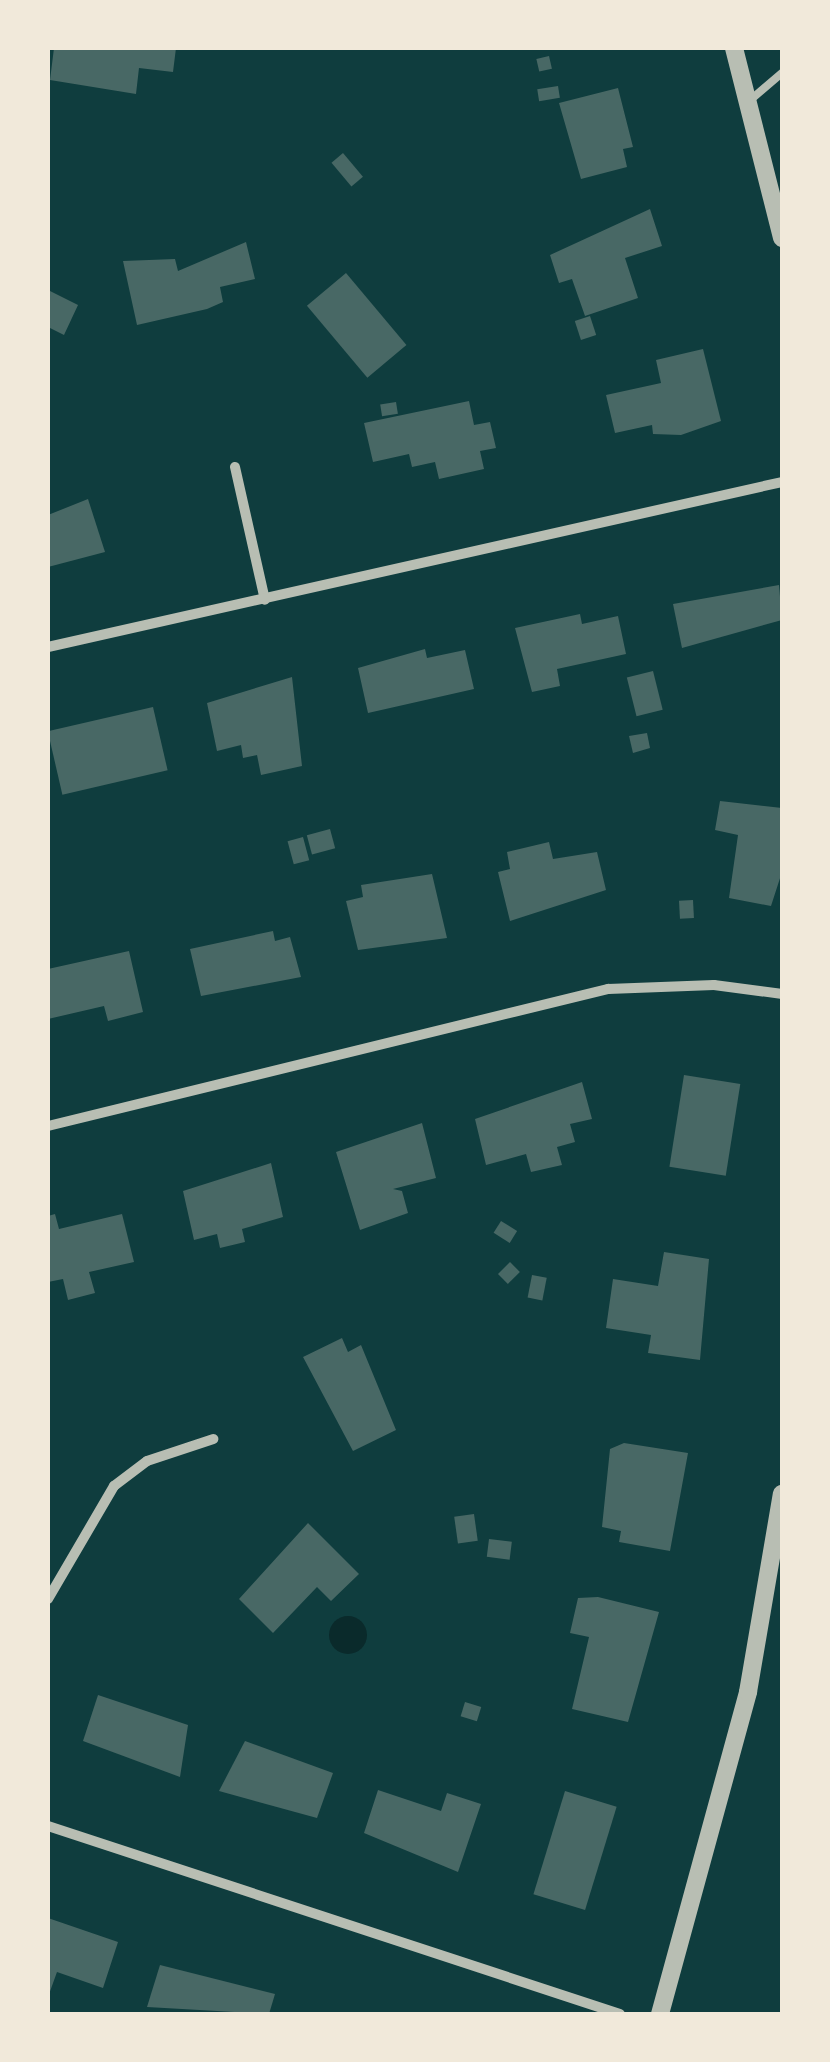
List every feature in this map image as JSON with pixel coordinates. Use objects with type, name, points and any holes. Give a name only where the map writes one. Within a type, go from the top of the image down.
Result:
[{"type":"street","points":[[734,48],[782,238]]},
{"type":"street","points":[[235,467],[265,600]]},
{"type":"street","points":[[48,647],[782,482]]},
{"type":"street","points":[[48,1126],[608,990],[714,985],[782,994]]},
{"type":"street","points":[[48,1599],[114,1486],[147,1461],[213,1439]]},
{"type":"street","points":[[660,2014],[748,1692],[782,1494]]},
{"type":"street","points":[[48,1826],[620,2014]]},
{"type":"lane","points":[[748,102],[782,73]]},
{"type":"water","points":[[348,1616],[361,1622],[367,1635],[361,1648],[348,1654],[335,1648],[329,1635],[335,1622]]},
{"type":"building","points":[[54,48],[176,48],[173,72],[139,68],[136,94],[50,80]]},
{"type":"building","points":[[549,56],[552,69],[539,72],[536,59]]},
{"type":"building","points":[[558,86],[560,98],[539,101],[537,89]]},
{"type":"building","points":[[618,88],[633,147],[623,149],[627,167],[581,179],[559,103]]},
{"type":"building","points":[[343,153],[363,177],[351,186],[332,163]]},
{"type":"building","points":[[650,209],[662,246],[625,258],[638,298],[585,316],[572,279],[559,283],[550,255]]},
{"type":"building","points":[[246,242],[255,279],[220,287],[223,302],[207,309],[137,325],[123,261],[175,259],[178,271]]},
{"type":"building","points":[[346,273],[406,345],[367,378],[307,306]]},
{"type":"building","points":[[48,290],[78,305],[64,335],[48,327]]},
{"type":"building","points":[[590,316],[596,335],[581,340],[575,321]]},
{"type":"building","points":[[703,349],[721,421],[681,435],[653,434],[652,425],[615,433],[606,395],[661,383],[656,360]]},
{"type":"building","points":[[469,401],[474,425],[490,422],[496,448],[480,451],[484,469],[439,479],[435,462],[412,467],[409,454],[373,462],[364,423]]},
{"type":"building","points":[[396,402],[398,414],[382,416],[380,405]]},
{"type":"building","points":[[88,499],[105,552],[48,567],[48,515]]},
{"type":"building","points":[[779,585],[782,620],[682,648],[673,604]]},
{"type":"building","points":[[580,614],[582,624],[618,616],[626,654],[557,669],[560,686],[532,692],[515,628]]},
{"type":"building","points":[[425,649],[427,658],[465,650],[474,689],[368,713],[358,668]]},
{"type":"building","points":[[653,671],[663,710],[636,716],[627,678]]},
{"type":"building","points":[[292,677],[302,766],[261,775],[257,755],[243,758],[241,745],[217,751],[207,703]]},
{"type":"building","points":[[153,707],[168,770],[62,795],[48,731]]},
{"type":"building","points":[[647,733],[650,748],[633,753],[629,736]]},
{"type":"building","points":[[720,801],[782,808],[782,872],[771,906],[729,898],[738,835],[715,830]]},
{"type":"building","points":[[330,829],[335,848],[312,855],[307,835]]},
{"type":"building","points":[[303,837],[309,860],[294,864],[288,841]]},
{"type":"building","points":[[549,842],[553,859],[597,852],[606,890],[510,921],[498,872],[510,869],[507,852]]},
{"type":"building","points":[[432,874],[447,938],[358,950],[346,901],[363,897],[361,885]]},
{"type":"building","points":[[693,900],[694,918],[680,919],[679,901]]},
{"type":"building","points":[[273,931],[275,941],[290,937],[301,977],[201,996],[190,949]]},
{"type":"building","points":[[129,951],[143,1012],[108,1021],[104,1006],[48,1019],[48,969]]},
{"type":"building","points":[[684,1075],[740,1084],[726,1176],[669,1167]]},
{"type":"building","points":[[582,1082],[592,1119],[570,1124],[575,1142],[557,1147],[562,1165],[531,1172],[526,1154],[486,1165],[475,1119]]},
{"type":"building","points":[[422,1123],[436,1178],[393,1189],[402,1191],[408,1213],[360,1230],[336,1152]]},
{"type":"building","points":[[271,1163],[283,1217],[242,1229],[245,1242],[220,1248],[217,1234],[194,1240],[183,1191]]},
{"type":"building","points":[[55,1214],[59,1229],[122,1214],[134,1262],[89,1272],[95,1293],[68,1300],[63,1279],[48,1282],[48,1216]]},
{"type":"building","points":[[501,1221],[517,1231],[510,1243],[494,1233]]},
{"type":"building","points":[[664,1252],[709,1259],[700,1360],[648,1353],[651,1335],[606,1328],[613,1279],[658,1286]]},
{"type":"building","points":[[510,1262],[520,1272],[508,1284],[498,1274]]},
{"type":"building","points":[[532,1275],[547,1278],[542,1300],[528,1298]]},
{"type":"building","points":[[342,1338],[348,1352],[361,1345],[396,1430],[353,1451],[303,1357]]},
{"type":"building","points":[[624,1443],[688,1453],[670,1551],[619,1542],[621,1531],[602,1527],[610,1449]]},
{"type":"building","points":[[474,1514],[478,1541],[458,1544],[454,1517]]},
{"type":"building","points":[[308,1523],[359,1574],[331,1601],[317,1587],[273,1633],[239,1599]]},
{"type":"building","points":[[489,1539],[512,1542],[510,1560],[487,1557]]},
{"type":"building","points":[[598,1597],[659,1612],[628,1722],[572,1709],[589,1637],[570,1633],[578,1598]]},
{"type":"building","points":[[98,1695],[188,1725],[180,1777],[83,1741]]},
{"type":"building","points":[[465,1702],[481,1707],[477,1721],[461,1716]]},
{"type":"building","points":[[245,1741],[333,1773],[317,1818],[219,1791]]},
{"type":"building","points":[[378,1790],[441,1811],[447,1793],[481,1804],[458,1872],[364,1833]]},
{"type":"building","points":[[565,1791],[617,1807],[585,1910],[533,1894]]},
{"type":"building","points":[[48,1918],[118,1942],[103,1988],[57,1972],[48,1997]]},
{"type":"building","points":[[160,1965],[275,1994],[269,2014],[147,2007]]}]
